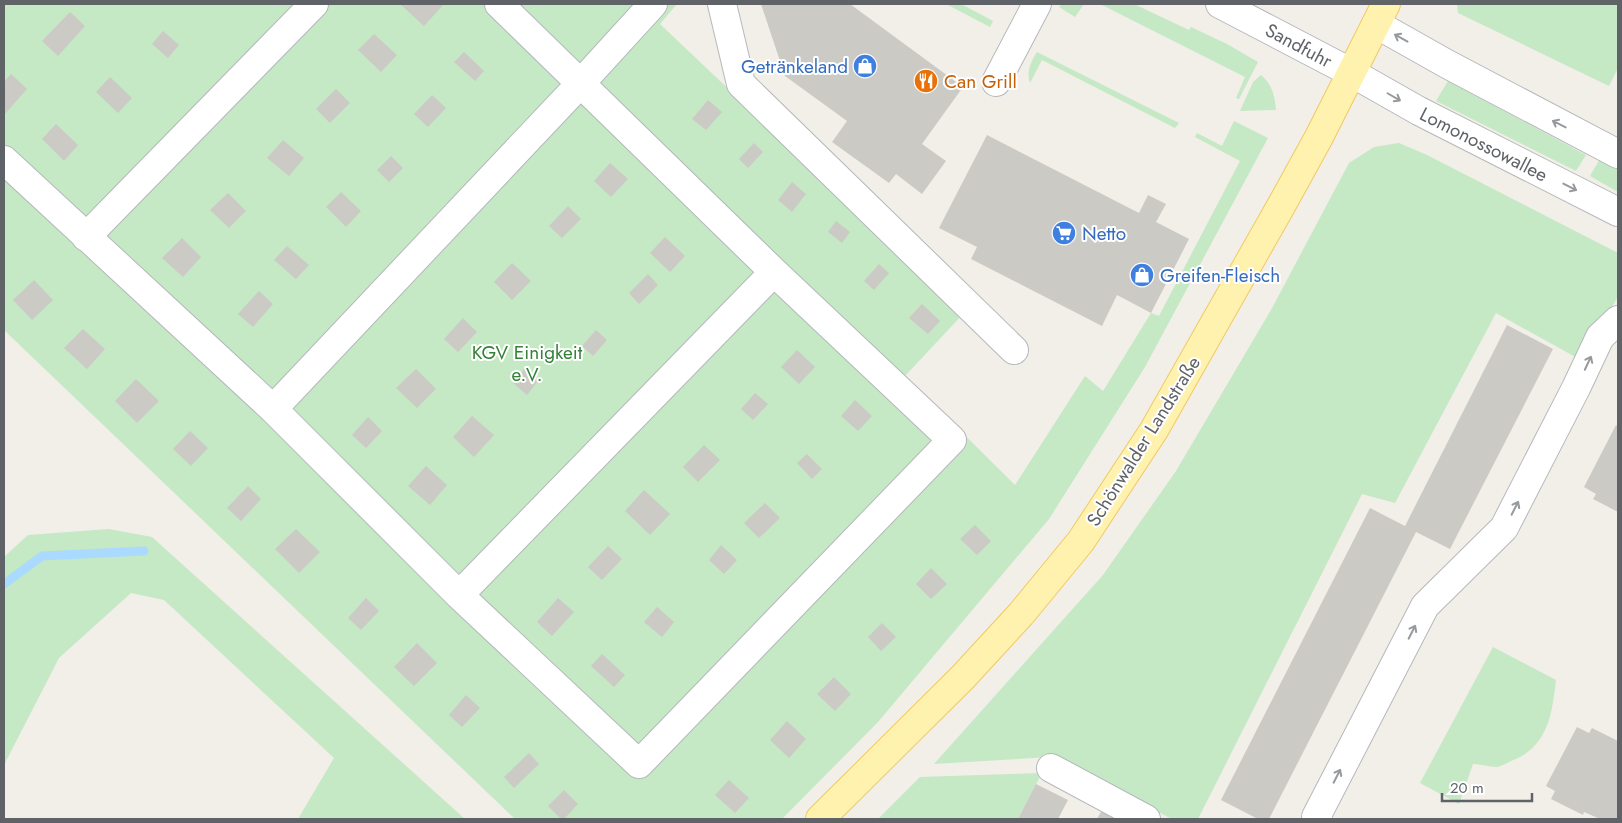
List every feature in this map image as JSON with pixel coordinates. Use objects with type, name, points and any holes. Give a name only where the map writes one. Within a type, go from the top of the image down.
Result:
[{"type":"main road","name":"Schönwalder Landstraße","points":[[820,819],[963,677],[1022,614],[1081,541],[1154,430],[1281,206],[1352,73],[1381,14]]},
{"type":"street","points":[[86,237],[314,4]]},
{"type":"street","points":[[4,160],[273,409],[459,596],[639,764],[952,440],[774,272],[499,4]]},
{"type":"street","points":[[273,409],[580,84],[653,4]]},
{"type":"street","points":[[722,4],[741,84],[1014,350]]},
{"type":"street","points":[[996,82],[1037,4]]},
{"type":"street","name":"Sandfuhr","points":[[1220,4],[1352,73]]},
{"type":"street","points":[[1381,14],[1446,64],[1618,154]]},
{"type":"street","name":"Lomonossowallee","points":[[1352,73],[1419,111],[1618,212]]},
{"type":"street","points":[[459,596],[774,272]]},
{"type":"street","points":[[1318,819],[1316,816],[1425,606],[1504,528],[1600,337],[1618,320]]},
{"type":"street","points":[[1051,768],[1146,819]]},
{"type":"green space","name":"KGV Einigkeit e.V.","points":[[4,4],[677,4],[660,24],[964,313],[905,376],[1015,485],[1085,376],[1103,391],[1151,313],[1159,316],[1240,161],[1195,137],[1197,133],[1222,146],[1234,121],[1268,138],[1145,367],[1049,519],[878,722],[782,819],[515,819],[4,330]]},
{"type":"green space","points":[[946,4],[961,4],[993,21],[990,27]]},
{"type":"green space","points":[[1062,4],[1084,4],[1075,17],[1059,7]]},
{"type":"green space","points":[[1100,4],[1134,4],[1189,30],[1191,27],[1227,44],[1258,62],[1239,99],[1236,98],[1245,77]]},
{"type":"green space","points":[[1457,4],[1618,4],[1618,68],[1609,86],[1458,13]]},
{"type":"green space","points":[[1037,52],[1179,123],[1175,128],[1042,60],[1030,83],[1029,71]]},
{"type":"green space","points":[[1261,75],[1268,82],[1272,91],[1276,110],[1240,111],[1253,82]]},
{"type":"green space","points":[[1448,81],[1586,155],[1576,171],[1436,101]]},
{"type":"green space","points":[[1399,143],[1427,155],[1618,253],[1618,297],[1579,359],[1496,313],[1395,503],[1362,494],[1198,819],[1172,819],[1050,757],[934,764],[1103,575],[1176,471],[1271,310],[1349,163],[1374,147]]},
{"type":"green space","points":[[1600,159],[1618,169],[1618,192],[1590,176]]},
{"type":"green space","points":[[109,529],[152,537],[465,819],[298,819],[334,758],[164,600],[131,593],[59,658],[4,765],[4,557],[28,535]]},
{"type":"green space","points":[[1493,647],[1556,680],[1550,717],[1540,738],[1523,755],[1497,767],[1473,764],[1459,804],[1420,783]]},
{"type":"green space","points":[[1042,773],[1018,819],[878,819],[920,777]]},
{"type":"building","points":[[400,4],[441,4],[443,5],[424,26]]},
{"type":"building","points":[[761,4],[850,4],[963,87],[922,144],[946,161],[922,194],[896,174],[889,183],[832,142],[847,121],[785,76]]},
{"type":"building","points":[[70,12],[85,26],[58,56],[42,41]]},
{"type":"building","points":[[163,31],[179,45],[168,58],[152,44]]},
{"type":"building","points":[[374,34],[397,55],[381,72],[358,50]]},
{"type":"building","points":[[464,52],[484,71],[475,81],[454,62]]},
{"type":"building","points":[[11,74],[27,89],[4,115],[4,82]]},
{"type":"building","points":[[110,77],[132,98],[118,113],[96,92]]},
{"type":"building","points":[[336,89],[350,103],[330,123],[316,109]]},
{"type":"building","points":[[432,95],[446,108],[428,127],[414,114]]},
{"type":"building","points":[[708,100],[722,112],[706,130],[692,119]]},
{"type":"building","points":[[56,124],[78,145],[64,161],[42,139]]},
{"type":"building","name":"Netto","points":[[987,135],[1139,213],[1148,195],[1166,204],[1156,222],[1189,239],[1151,313],[1117,295],[1102,326],[971,259],[977,247],[939,228]]},
{"type":"building","points":[[283,140],[304,158],[289,176],[267,158]]},
{"type":"building","points":[[754,143],[763,152],[748,168],[739,159]]},
{"type":"building","points":[[391,156],[403,168],[389,182],[377,170]]},
{"type":"building","points":[[610,163],[628,179],[611,197],[594,181]]},
{"type":"building","points":[[792,182],[806,194],[792,212],[778,200]]},
{"type":"building","points":[[341,192],[361,211],[346,227],[326,207]]},
{"type":"building","points":[[228,193],[246,211],[229,228],[210,210]]},
{"type":"building","points":[[568,206],[581,219],[562,238],[549,226]]},
{"type":"building","points":[[836,221],[850,232],[842,243],[828,232]]},
{"type":"building","points":[[665,237],[685,256],[670,272],[650,253]]},
{"type":"building","points":[[182,238],[201,257],[183,277],[162,258]]},
{"type":"building","points":[[287,246],[309,265],[296,279],[274,260]]},
{"type":"building","points":[[512,263],[531,281],[512,300],[494,282]]},
{"type":"building","points":[[879,264],[889,273],[874,290],[864,281]]},
{"type":"building","points":[[648,274],[658,285],[639,304],[629,293]]},
{"type":"building","points":[[34,280],[53,300],[32,320],[13,300]]},
{"type":"building","points":[[259,291],[273,304],[253,327],[238,314]]},
{"type":"building","points":[[922,304],[940,321],[928,334],[909,318]]},
{"type":"building","points":[[463,318],[477,332],[458,352],[444,339]]},
{"type":"building","points":[[1507,325],[1553,349],[1450,549],[1416,532],[1269,819],[1258,819],[1221,800],[1370,508],[1405,526]]},
{"type":"building","points":[[83,329],[105,349],[87,369],[64,348]]},
{"type":"building","points":[[596,330],[607,340],[593,356],[582,346]]},
{"type":"building","points":[[797,350],[815,367],[799,384],[781,367]]},
{"type":"building","points":[[416,369],[436,389],[417,408],[396,388]]},
{"type":"building","points":[[524,369],[538,381],[527,395],[513,383]]},
{"type":"building","points":[[136,379],[159,401],[137,423],[115,401]]},
{"type":"building","points":[[755,393],[768,404],[753,420],[741,409]]},
{"type":"building","points":[[855,400],[872,416],[858,431],[841,416]]},
{"type":"building","points":[[472,416],[494,435],[474,457],[453,437]]},
{"type":"building","points":[[368,417],[382,431],[366,448],[352,435]]},
{"type":"building","points":[[1616,425],[1618,427],[1618,512],[1593,499],[1596,494],[1584,487]]},
{"type":"building","points":[[190,431],[208,448],[191,466],[173,449]]},
{"type":"building","points":[[704,445],[720,460],[698,482],[683,467]]},
{"type":"building","points":[[807,454],[822,469],[812,479],[797,463]]},
{"type":"building","points":[[426,466],[447,485],[430,505],[408,486]]},
{"type":"building","points":[[248,486],[261,499],[241,521],[227,508]]},
{"type":"building","points":[[644,490],[670,514],[650,535],[625,511]]},
{"type":"building","points":[[765,503],[780,518],[759,538],[744,523]]},
{"type":"building","points":[[975,525],[991,541],[977,555],[960,539]]},
{"type":"building","points":[[296,529],[320,552],[299,573],[275,549]]},
{"type":"building","points":[[721,545],[737,560],[724,574],[709,560]]},
{"type":"building","points":[[608,546],[622,559],[602,580],[588,567]]},
{"type":"building","points":[[931,568],[947,584],[931,599],[916,584]]},
{"type":"building","points":[[366,598],[379,611],[361,630],[348,618]]},
{"type":"building","points":[[558,598],[574,612],[552,636],[537,622]]},
{"type":"building","points":[[657,607],[674,622],[662,637],[644,622]]},
{"type":"building","points":[[882,623],[896,637],[881,651],[868,637]]},
{"type":"building","points":[[417,643],[437,663],[414,686],[394,667]]},
{"type":"building","points":[[602,654],[625,675],[614,687],[591,666]]},
{"type":"building","points":[[834,677],[851,694],[835,711],[817,694]]},
{"type":"building","points":[[466,695],[480,708],[462,727],[449,715]]},
{"type":"building","points":[[787,721],[806,739],[789,758],[770,740]]},
{"type":"building","points":[[1577,727],[1589,733],[1592,728],[1618,741],[1618,819],[1600,819],[1584,812],[1583,815],[1551,799],[1555,791],[1546,786]]},
{"type":"building","points":[[529,753],[539,764],[514,788],[504,777]]},
{"type":"building","points":[[729,780],[749,798],[735,813],[715,795]]},
{"type":"building","points":[[1036,784],[1068,800],[1058,819],[1018,819]]},
{"type":"building","points":[[564,790],[578,804],[564,819],[561,819],[548,806]]},
{"type":"building","points":[[1102,810],[1120,819],[1097,819]]},
{"type":"waterway","points":[[4,584],[42,556],[144,551]]},
{"type":"place","name":"Getränkeland","points":[[865,66]]},
{"type":"place","name":"Can Grill","points":[[926,81]]},
{"type":"place","name":"Netto","points":[[1064,233]]},
{"type":"place","name":"Greifen-Fleisch","points":[[1142,275]]}]
